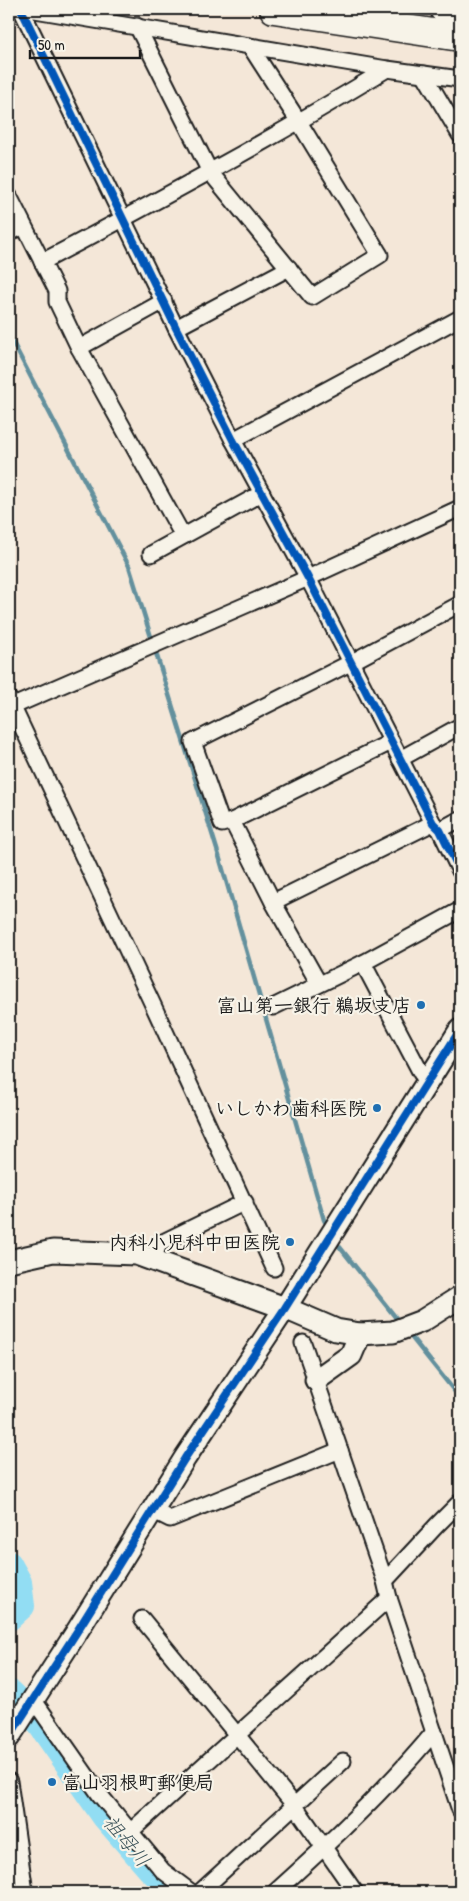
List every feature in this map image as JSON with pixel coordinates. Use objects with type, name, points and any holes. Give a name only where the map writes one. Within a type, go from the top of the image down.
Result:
[{"type":"highway","points":[[274,9],[460,37]]},
{"type":"highway","points":[[444,9],[460,11]]},
{"type":"street","points":[[22,9],[176,328],[460,871]]},
{"type":"street","points":[[29,9],[387,69],[460,79]]},
{"type":"street","points":[[137,26],[210,172],[312,297],[380,255],[250,46]]},
{"type":"street","points":[[42,262],[210,172],[299,122],[387,69]]},
{"type":"street","points":[[424,74],[460,134]]},
{"type":"street","points":[[9,196],[57,292],[56,302],[79,348],[183,536]]},
{"type":"street","points":[[9,233],[23,226]]},
{"type":"street","points":[[176,328],[289,268]]},
{"type":"street","points":[[79,348],[164,301]]},
{"type":"street","points":[[233,440],[460,318]]},
{"type":"street","points":[[151,554],[262,493]]},
{"type":"street","points":[[274,1268],[245,1202],[10,704],[308,578],[460,508]]},
{"type":"street","points":[[391,742],[222,824],[193,742],[350,663],[460,604]]},
{"type":"street","points":[[400,759],[460,726]]},
{"type":"street","points":[[273,902],[436,826],[460,819]]},
{"type":"street","points":[[232,820],[273,902],[319,984]]},
{"type":"street","points":[[273,1007],[364,963],[460,910]]},
{"type":"street","points":[[364,963],[421,1072],[429,1080]]},
{"type":"street","points":[[9,1737],[190,1450],[285,1308],[460,1030]]},
{"type":"street","points":[[153,1259],[160,1244],[245,1202]]},
{"type":"street","points":[[9,1261],[53,1251],[136,1254],[285,1308],[336,1330],[360,1334],[393,1332],[415,1324],[460,1297]]},
{"type":"street","points":[[316,1380],[351,1355],[360,1334]]},
{"type":"street","points":[[303,1343],[385,1581],[460,1810]]},
{"type":"street","points":[[152,1510],[170,1519],[340,1450]]},
{"type":"street","points":[[385,1581],[460,1502]]},
{"type":"street","points":[[130,1832],[389,1598]]},
{"type":"street","points":[[142,1619],[295,1806],[326,1847],[355,1892]]},
{"type":"street","points":[[33,1699],[100,1795],[130,1832],[163,1871],[190,1892]]},
{"type":"street","points":[[275,1892],[326,1847],[412,1758],[434,1732]]},
{"type":"street","points":[[200,1892],[343,1761]]},
{"type":"street","points":[[9,1782],[26,1892]]},
{"type":"waterway","points":[[9,335],[129,566],[219,856],[324,1220],[328,1227]]},
{"type":"waterway","points":[[335,1241],[400,1323]]},
{"type":"waterway","points":[[408,1333],[460,1398]]},
{"type":"waterway","name":"祖母川","points":[[9,1564],[19,1582],[22,1606],[9,1618]]},
{"type":"waterway","name":"祖母川","points":[[9,1692],[35,1717],[105,1817],[150,1869],[175,1892]]},
{"type":"cycle path","points":[[21,9],[176,328],[233,440],[308,578],[433,823],[440,830],[460,871]]},
{"type":"cycle path","points":[[9,1737],[185,1458],[285,1308],[460,1030]]},
{"type":"place","name":"富山第一銀行 鵜坂支店","points":[[421,1005]]},
{"type":"place","name":"いしかわ歯科医院","points":[[377,1108]]},
{"type":"place","name":"内科小児科中田医院","points":[[290,1242]]},
{"type":"place","name":"富山羽根町郵便局","points":[[52,1782]]}]
